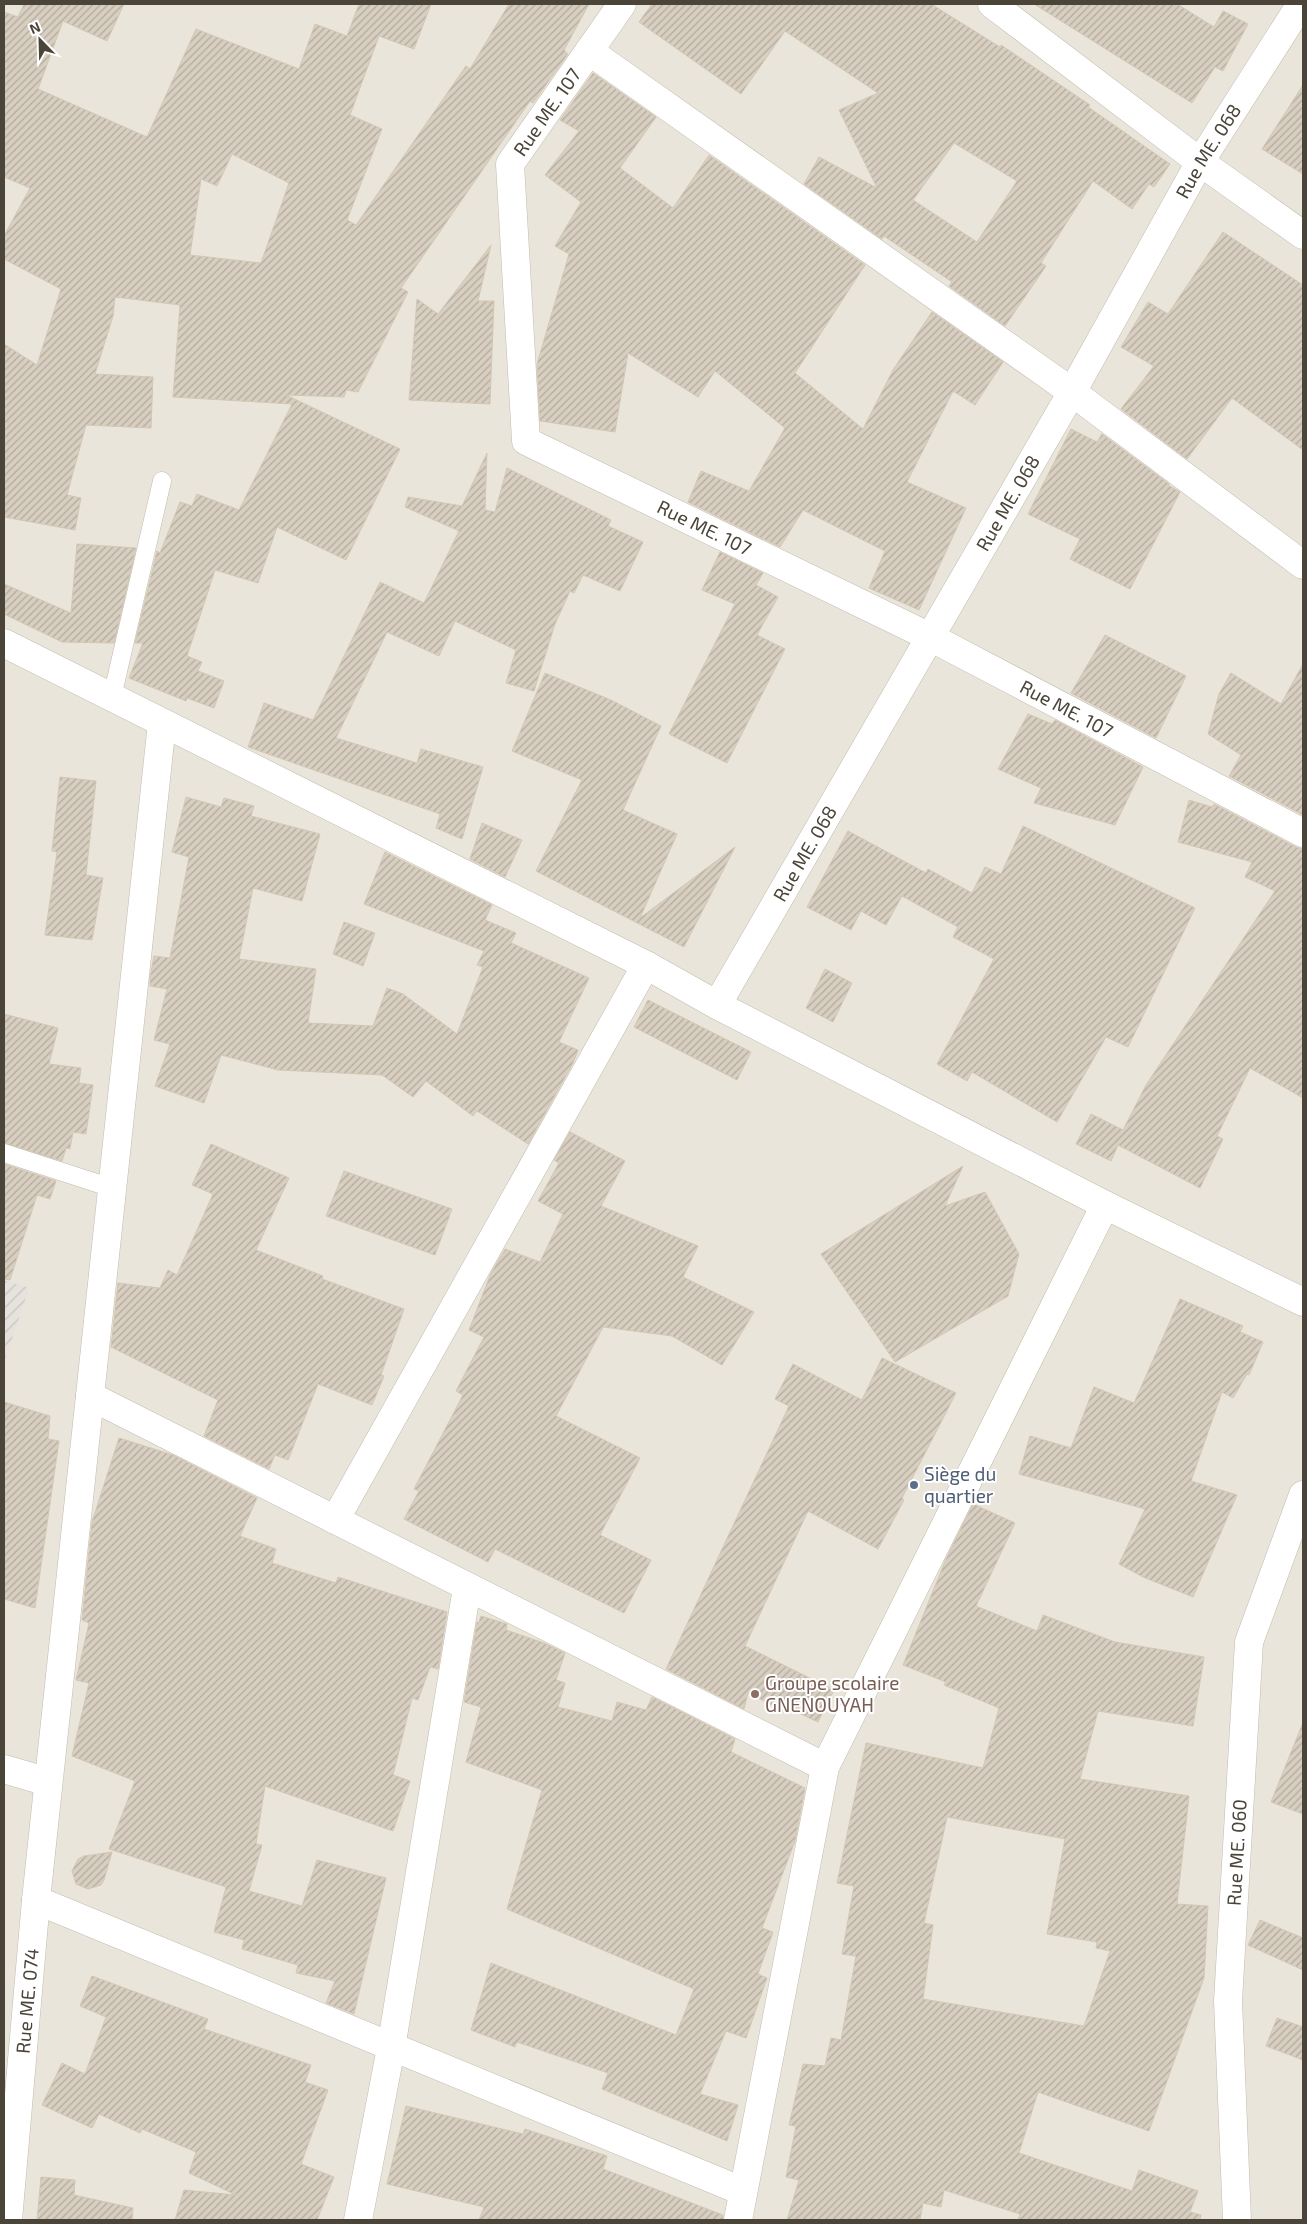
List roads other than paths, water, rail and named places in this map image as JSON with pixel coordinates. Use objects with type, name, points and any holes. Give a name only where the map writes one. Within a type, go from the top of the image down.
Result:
[{"type":"street","name":"Rue ME. 107","points":[[622,4],[510,164],[526,441],[930,637],[1303,833]]},
{"type":"street","points":[[992,4],[1200,162],[1303,235]]},
{"type":"street","name":"Rue ME. 068","points":[[717,1005],[1072,392],[1200,162],[1301,4]]},
{"type":"street","points":[[589,51],[1072,392],[1303,564]]},
{"type":"street","points":[[4,643],[646,965],[717,1005],[1105,1205],[1303,1302]]},
{"type":"street","name":"Rue ME. 074","points":[[8,2220],[48,1782],[162,723]]},
{"type":"street","points":[[335,1520],[646,965]]},
{"type":"street","points":[[738,2220],[742,2191],[825,1767],[1105,1205]]},
{"type":"street","points":[[90,1396],[467,1588],[825,1767]]},
{"type":"street","name":"Rue ME. 060","points":[[1237,2220],[1228,2001],[1250,1642],[1303,1495]]},
{"type":"street","points":[[358,2220],[391,2048],[467,1588]]},
{"type":"street","points":[[4,1769],[48,1782]]},
{"type":"street","points":[[36,1900],[391,2048],[742,2191]]},
{"type":"lane","points":[[112,698],[162,481]]},
{"type":"lane","points":[[4,1153],[112,1188]]},
{"type":"place","name":"Siège du quartier","points":[[914,1485]]},
{"type":"place","name":"Groupe scolaire GNENOUYAH","points":[[755,1694]]}]
